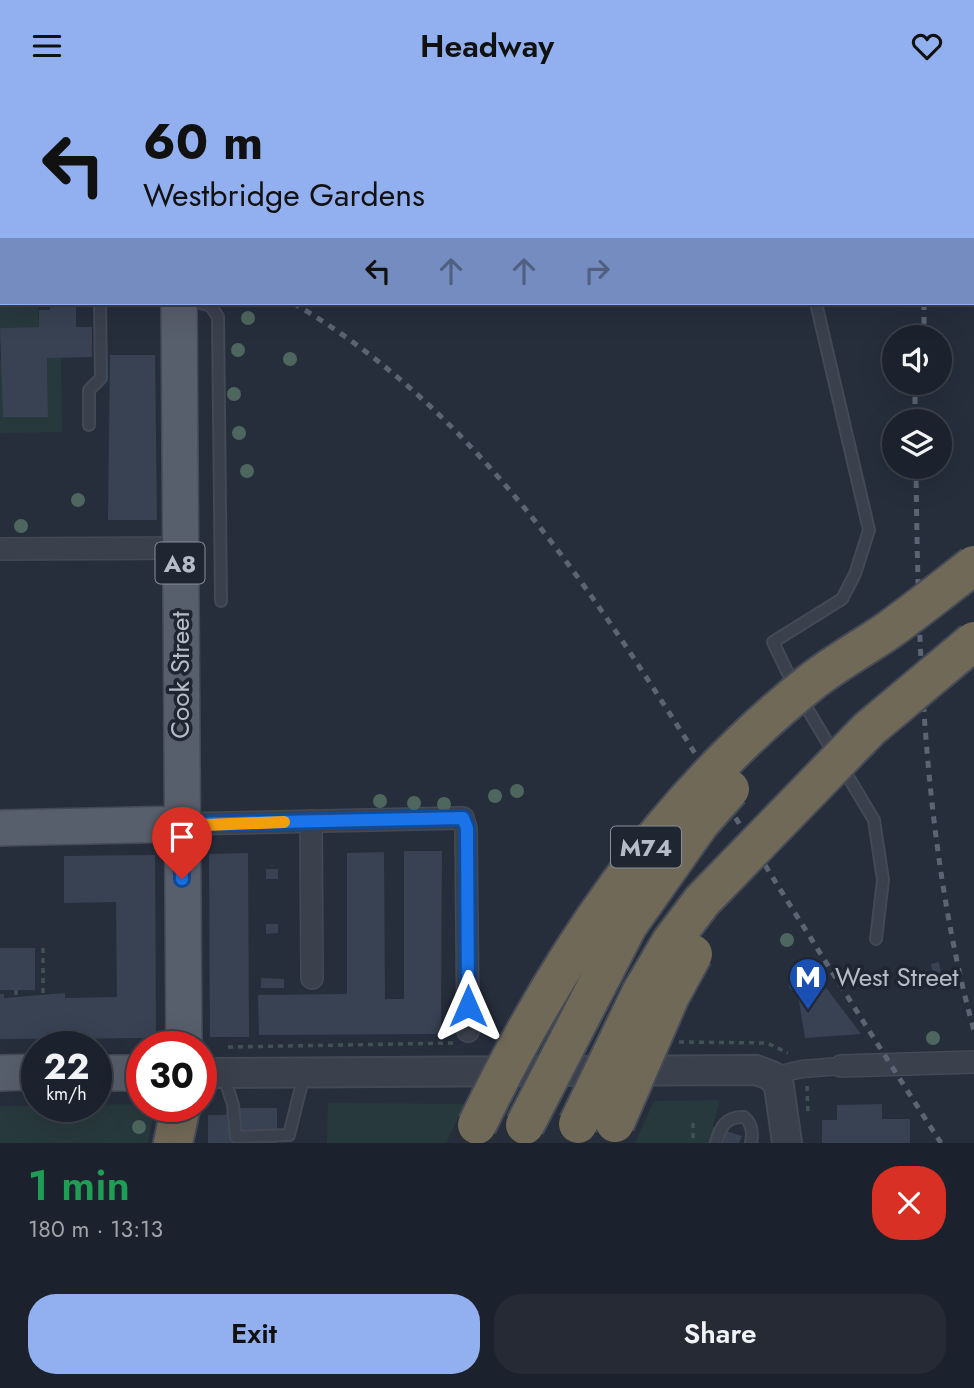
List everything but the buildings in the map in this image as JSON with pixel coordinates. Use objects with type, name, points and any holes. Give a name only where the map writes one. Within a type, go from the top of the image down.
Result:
[{"type":"highway","name":"M74","points":[[473,1134],[539,1006],[593,918],[636,859],[680,806],[809,684],[887,632],[974,565]]},
{"type":"highway","name":"M74","points":[[522,1134],[628,925],[700,823],[776,738],[887,632]]},
{"type":"highway","name":"M74","points":[[593,1133],[624,1022],[671,942],[702,901],[869,729],[974,641]]},
{"type":"highway","points":[[173,1143],[179,1122]]},
{"type":"main road","name":"Cook Street","points":[[179,305],[184,1031]]},
{"type":"main road","points":[[0,828],[181,824]]},
{"type":"main road","points":[[0,1073],[21,1072]]},
{"type":"street","points":[[0,549],[180,548]]},
{"type":"street","points":[[181,824],[463,818],[467,828],[468,1031]]},
{"type":"street","points":[[311,821],[312,978]]},
{"type":"street","points":[[217,1073],[706,1069],[756,1070],[772,1076],[802,1069],[841,1066],[974,1062]]},
{"type":"street","points":[[772,1076],[783,1103],[788,1143]]},
{"type":"lane","points":[[89,425],[89,390],[101,377],[100,305]]},
{"type":"lane","points":[[208,305],[218,317],[221,601]]},
{"type":"lane","points":[[816,305],[869,530],[855,574],[842,599],[773,642],[785,670],[874,820],[883,880],[876,939]]},
{"type":"lane","points":[[217,1081],[233,1105],[236,1137],[289,1135],[304,1072]]},
{"type":"lane","points":[[716,1143],[721,1126],[728,1119],[744,1117],[750,1121],[753,1135],[751,1143]]},
{"type":"lane","points":[[184,1122],[185,1143]]},
{"type":"path","points":[[43,948],[43,994]]},
{"type":"path","points":[[35,969],[43,969]]},
{"type":"path","points":[[16,990],[16,998]]},
{"type":"path","points":[[693,1123],[693,1143]]},
{"type":"shaded area","points":[[0,305],[38,305],[39,327],[0,328]]},
{"type":"shaded area","points":[[0,358],[4,417],[48,417],[47,358],[61,358],[62,432],[0,433]]},
{"type":"shaded area","points":[[720,1100],[708,1143],[635,1143],[654,1101]]},
{"type":"shaded area","points":[[328,1103],[465,1104],[446,1143],[327,1143]]},
{"type":"shaded area","points":[[112,1104],[126,1104],[126,1122],[152,1122],[148,1143],[0,1143],[0,1106],[21,1106],[21,1122],[112,1122]]},
{"type":"railway","points":[[296,305],[362,349],[424,401],[482,459],[535,521],[585,587],[631,655],[941,1143]]},
{"type":"railway","points":[[924,305],[924,325]]},
{"type":"railway","points":[[915,395],[915,409]]},
{"type":"railway","points":[[916,479],[922,680],[934,822],[957,962],[974,1031]]},
{"type":"slow traffic","points":[[181,826],[284,822]]},
{"type":"place","name":"West Street","points":[[808,1011]]},
{"type":"route","points":[[182,879],[181,824],[399,821],[440,816],[463,818],[467,828],[468,1006]]}]
